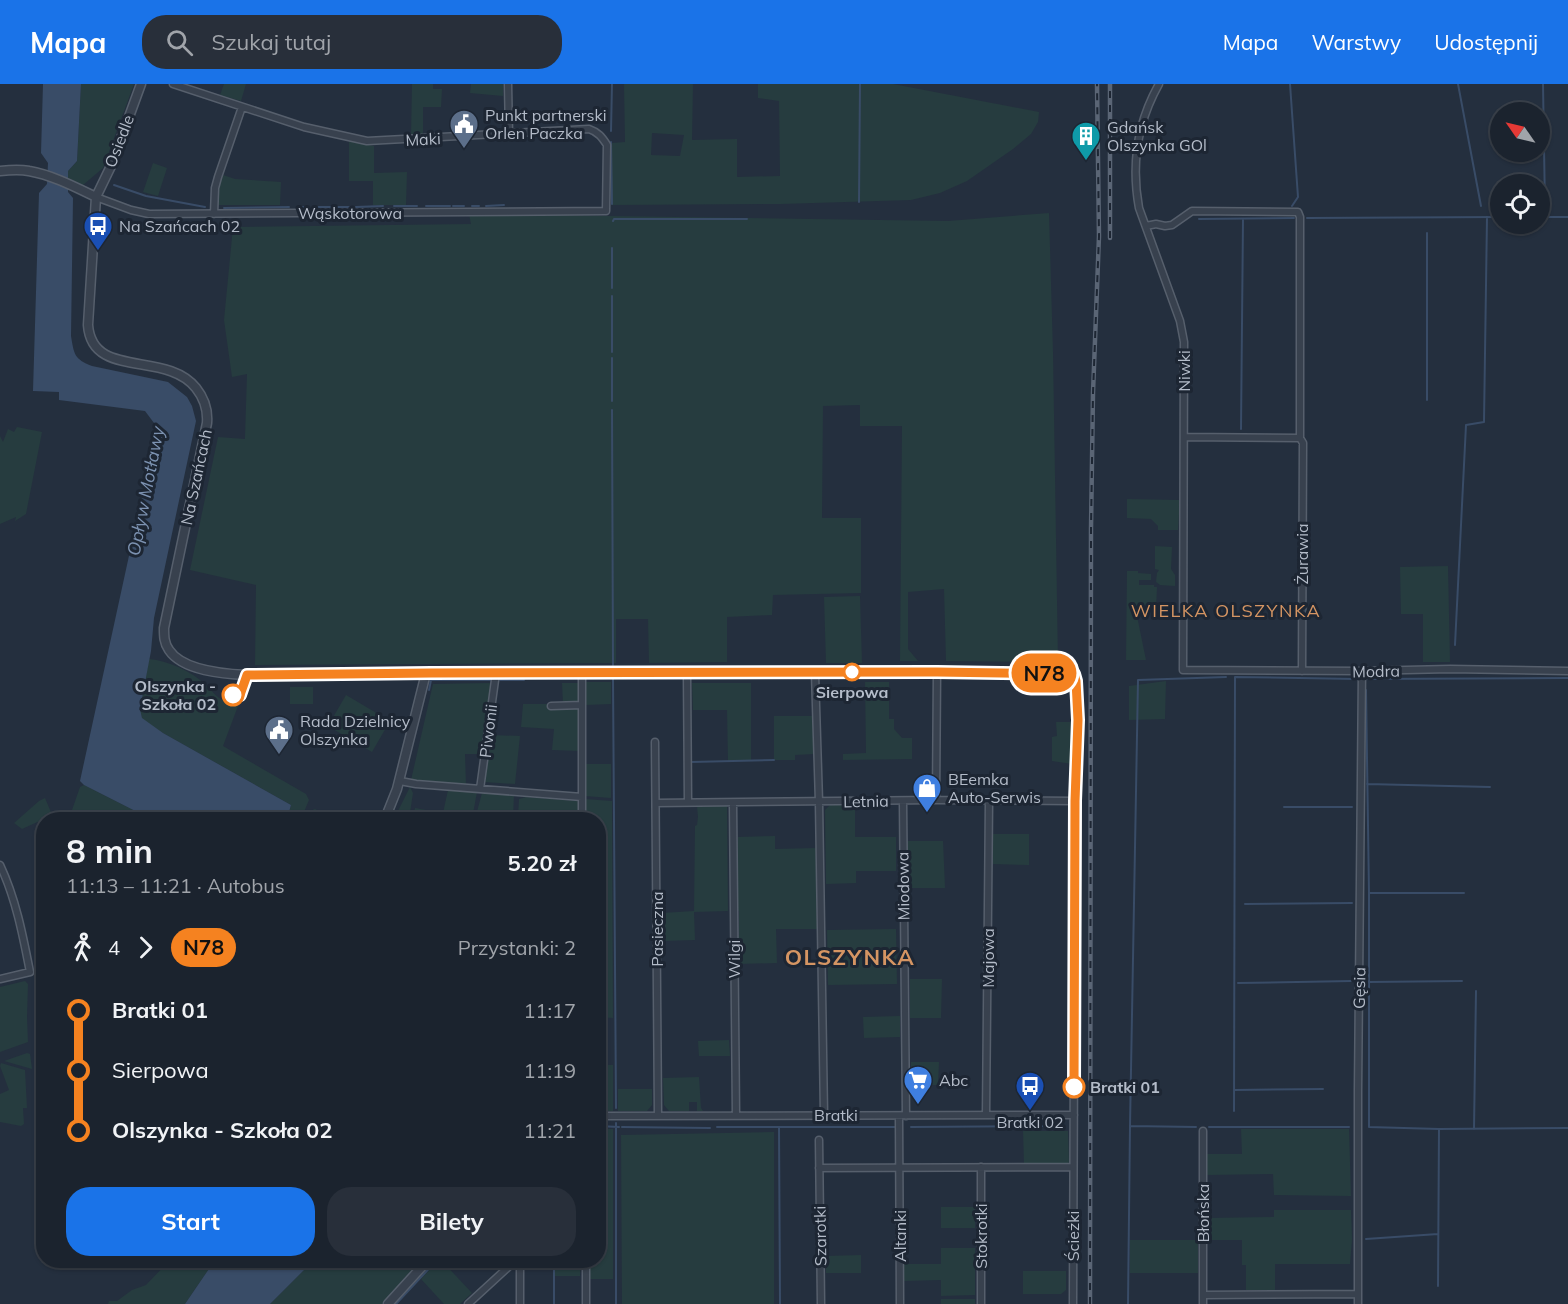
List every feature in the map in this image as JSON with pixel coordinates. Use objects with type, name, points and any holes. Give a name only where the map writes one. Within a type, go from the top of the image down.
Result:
[{"type":"street","name":"Osiedle","points":[[96,197],[111,166],[141,84]]},
{"type":"street","name":"Maki","points":[[173,84],[304,127],[367,141],[589,129],[596,131],[607,144],[606,211]]},
{"type":"street","points":[[508,84],[509,134]]},
{"type":"street","name":"Niwki","points":[[1159,84],[1150,99],[1138,136],[1135,159],[1136,190],[1139,208],[1183,330],[1183,670]]},
{"type":"street","points":[[214,214],[215,188],[242,107]]},
{"type":"street","points":[[0,171],[27,170],[96,197]]},
{"type":"street","name":"Wąskotorowa","points":[[96,197],[130,210],[149,214],[606,211]]},
{"type":"street","name":"Na Szańcach","points":[[96,197],[88,325],[89,337],[93,345],[109,357],[180,374],[199,392],[207,414],[164,628],[168,650],[186,664],[220,674],[426,673]]},
{"type":"street","name":"Żurawia","points":[[1146,226],[1172,225],[1192,211],[1298,212],[1300,216],[1300,438],[1303,443],[1302,671]]},
{"type":"street","points":[[1184,437],[1300,438]]},
{"type":"street","name":"Modra","points":[[1183,670],[1568,671]]},
{"type":"street","name":"Gęsia","points":[[1358,1304],[1362,671]]},
{"type":"street","points":[[388,812],[400,781],[426,673],[937,672],[936,800]]},
{"type":"street","name":"Ścieżki","points":[[937,672],[1074,674],[1076,681],[1078,720],[1075,801],[1073,1304]]},
{"type":"street","name":"Piwonii","points":[[480,789],[496,673]]},
{"type":"street","points":[[582,673],[582,812]]},
{"type":"street","points":[[687,673],[688,802]]},
{"type":"street","points":[[815,673],[824,1115]]},
{"type":"street","points":[[551,706],[582,705]]},
{"type":"street","name":"Pasieczna","points":[[655,742],[658,1116]]},
{"type":"street","points":[[400,781],[582,797]]},
{"type":"street","name":"Miodowa","points":[[902,1116],[903,801]]},
{"type":"street","name":"Majowa","points":[[987,1115],[989,801]]},
{"type":"street","name":"Letnia","points":[[656,803],[1075,801]]},
{"type":"street","name":"Wilgi","points":[[733,803],[736,1116]]},
{"type":"street","points":[[0,865],[20,923],[30,972],[0,979]]},
{"type":"street","name":"Bratki","points":[[606,1116],[1074,1115]]},
{"type":"street","name":"Altanki","points":[[900,1304],[899,1167],[902,1116]]},
{"type":"street","name":"Błońska","points":[[1203,1131],[1203,1304]]},
{"type":"street","name":"Szarotki","points":[[819,1140],[821,1304]]},
{"type":"street","name":"Stokrotki","points":[[981,1167],[981,1304]]},
{"type":"street","points":[[819,1168],[1073,1167]]},
{"type":"street","points":[[388,1304],[421,1268]]},
{"type":"street","points":[[468,1304],[507,1268]]},
{"type":"street","points":[[520,1268],[520,1304]]},
{"type":"street","points":[[586,1268],[586,1304]]},
{"type":"street","points":[[1203,1295],[1358,1294]]},
{"type":"green space","points":[[81,84],[134,84],[103,168],[83,185],[68,178],[68,171],[77,161]]},
{"type":"green space","points":[[224,84],[246,84],[241,101],[220,95]]},
{"type":"green space","points":[[412,84],[433,84],[433,89],[442,89],[441,107],[423,107],[423,135],[411,135]]},
{"type":"green space","points":[[471,84],[503,84],[503,96],[470,93]]},
{"type":"green space","points":[[624,84],[693,84],[692,140],[737,139],[737,177],[780,176],[779,101],[758,98],[758,84],[893,84],[1039,112],[1038,122],[1031,134],[967,181],[940,193],[911,200],[781,204],[612,205],[612,143],[625,142]],"holes":[[[652,133],[684,135],[680,156],[651,155]]]},
{"type":"green space","points":[[349,141],[374,146],[374,173],[407,172],[406,205],[373,205],[373,181],[349,181]]},
{"type":"green space","points":[[153,163],[167,168],[158,196],[143,192]]},
{"type":"green space","points":[[223,175],[235,179],[281,182],[280,205],[217,204]]},
{"type":"green space","points":[[1049,213],[1058,662],[946,661],[944,589],[908,592],[908,649],[918,661],[900,661],[902,426],[860,426],[860,405],[823,406],[822,518],[861,518],[861,593],[773,595],[772,615],[727,617],[727,662],[649,663],[648,619],[616,619],[616,663],[255,665],[256,585],[190,570],[218,437],[245,439],[247,374],[232,377],[224,320],[233,227],[471,224],[469,214],[948,221]]},
{"type":"green space","points":[[17,427],[42,432],[26,514],[15,521],[16,517],[0,524],[0,436],[3,442],[8,429],[14,432]]},
{"type":"green space","points":[[1127,499],[1180,500],[1178,530],[1158,530],[1158,526],[1151,519],[1127,518]]},
{"type":"green space","points":[[1155,546],[1172,547],[1171,569],[1175,575],[1175,586],[1160,585],[1156,582],[1159,570],[1155,569]]},
{"type":"green space","points":[[1448,566],[1450,662],[1423,662],[1423,614],[1401,614],[1400,567]]},
{"type":"green space","points":[[1127,571],[1151,574],[1151,580],[1139,580],[1139,585],[1157,587],[1156,610],[1137,610],[1146,660],[1126,660]]},
{"type":"green space","points":[[860,596],[862,663],[826,663],[824,597]]},
{"type":"green space","points":[[149,659],[172,664],[187,671],[228,703],[227,705],[238,706],[223,746],[306,794],[309,800],[304,812],[289,812],[291,805],[163,733],[142,719],[140,709]]},
{"type":"green space","points":[[1166,681],[1165,719],[1129,720],[1129,686]]},
{"type":"green space","points":[[585,682],[611,682],[611,704],[586,705]]},
{"type":"green space","points":[[865,682],[889,682],[889,719],[894,719],[894,729],[902,738],[912,738],[912,759],[843,760],[843,754],[866,753]]},
{"type":"green space","points":[[492,683],[483,754],[465,754],[466,785],[411,780],[433,684]]},
{"type":"green space","points":[[562,683],[580,683],[580,699],[577,703],[563,704]]},
{"type":"green space","points":[[692,683],[751,683],[751,761],[728,761],[727,710],[693,710]]},
{"type":"green space","points":[[290,687],[313,687],[313,704],[290,704]]},
{"type":"green space","points":[[346,695],[390,721],[372,752],[328,726]]},
{"type":"green space","points":[[523,704],[580,707],[580,751],[552,750],[554,729],[521,727]]},
{"type":"green space","points":[[774,716],[813,716],[814,754],[795,755],[795,760],[774,760]]},
{"type":"green space","points":[[1056,722],[1073,722],[1072,764],[1052,761],[1052,737],[1057,736]]},
{"type":"green space","points":[[491,735],[520,736],[515,784],[484,782]]},
{"type":"green space","points":[[584,764],[611,764],[611,798],[585,796]]},
{"type":"green space","points":[[84,785],[137,812],[76,812],[72,810],[80,787]]},
{"type":"green space","points":[[410,787],[413,793],[410,812],[398,812]]},
{"type":"green space","points":[[448,790],[477,792],[473,812],[443,812]]},
{"type":"green space","points":[[482,793],[514,795],[513,812],[477,812]]},
{"type":"green space","points":[[526,797],[577,801],[580,812],[518,812],[519,799]]},
{"type":"green space","points":[[45,798],[51,812],[36,812],[36,823],[22,829],[14,823]]},
{"type":"green space","points":[[585,799],[612,801],[613,1018],[606,1018],[606,812],[585,812]]},
{"type":"green space","points":[[855,804],[855,837],[896,837],[896,871],[856,871],[856,883],[826,884],[825,810],[830,805]]},
{"type":"green space","points":[[697,806],[727,806],[728,911],[694,912],[695,940],[663,941],[662,913],[694,911]]},
{"type":"green space","points":[[415,808],[437,812],[414,812]]},
{"type":"green space","points":[[993,834],[1029,834],[1029,865],[993,864]]},
{"type":"green space","points":[[775,836],[775,849],[816,848],[817,929],[776,929],[777,963],[738,964],[739,911],[736,910],[738,837]]},
{"type":"green space","points":[[907,841],[943,841],[945,888],[908,888]]},
{"type":"green space","points":[[896,929],[897,984],[828,985],[827,930]]},
{"type":"green space","points":[[910,979],[942,979],[941,1018],[910,1018]]},
{"type":"green space","points":[[25,981],[28,984],[28,1042],[0,1052],[0,987]]},
{"type":"green space","points":[[900,1016],[900,1037],[864,1038],[863,1017]]},
{"type":"green space","points":[[729,1040],[730,1056],[699,1056],[698,1041]]},
{"type":"green space","points":[[30,1054],[32,1069],[4,1061]]},
{"type":"green space","points":[[911,1062],[939,1062],[938,1085],[911,1085]]},
{"type":"green space","points":[[1,1063],[25,1070],[27,1108],[23,1108],[24,1124],[21,1126],[0,1122],[0,1094],[9,1090],[0,1066]]},
{"type":"green space","points":[[606,1065],[613,1065],[613,1111],[606,1111]]},
{"type":"green space","points":[[699,1077],[703,1111],[697,1111],[697,1102],[689,1102],[689,1111],[669,1111],[664,1105],[663,1078]]},
{"type":"green space","points":[[618,1089],[652,1089],[652,1105],[647,1111],[618,1111]]},
{"type":"green space","points":[[606,1129],[613,1129],[613,1279],[588,1279],[588,1268],[606,1268]]},
{"type":"green space","points":[[1241,1129],[1349,1129],[1351,1196],[1274,1195],[1273,1174],[1207,1175],[1207,1154],[1242,1154]]},
{"type":"green space","points":[[1023,1131],[1068,1131],[1069,1162],[1066,1165],[1024,1165]]},
{"type":"green space","points":[[774,1132],[774,1304],[622,1304],[621,1135]]},
{"type":"green space","points":[[941,1207],[975,1207],[975,1228],[941,1228]]},
{"type":"green space","points":[[1274,1210],[1351,1210],[1350,1264],[1275,1264],[1275,1290],[1246,1290],[1246,1265],[1242,1265],[1242,1240],[1208,1240],[1207,1218],[1274,1217]]},
{"type":"green space","points":[[1130,1240],[1198,1240],[1198,1273],[1130,1273]]},
{"type":"green space","points":[[941,1248],[975,1248],[975,1295],[941,1296],[941,1280],[904,1281],[904,1264],[941,1264]]},
{"type":"green space","points":[[861,1255],[861,1273],[826,1273],[826,1256]]},
{"type":"green space","points":[[162,1268],[210,1268],[185,1304],[108,1304],[109,1301],[117,1301],[132,1290],[146,1285]]},
{"type":"green space","points":[[306,1268],[413,1268],[382,1304],[270,1304]]},
{"type":"green space","points":[[431,1268],[449,1268],[472,1293],[460,1304],[444,1304],[421,1279]]},
{"type":"green space","points":[[555,1268],[580,1268],[580,1276],[554,1276]]},
{"type":"green space","points":[[1023,1271],[1066,1271],[1066,1290],[1061,1294],[1023,1294]]},
{"type":"green space","points":[[941,1299],[975,1299],[975,1304],[941,1304]]},
{"type":"water","name":"Opływ Motławy","points":[[43,84],[81,84],[77,161],[68,171],[68,192],[73,198],[71,336],[74,352],[78,358],[92,366],[168,382],[187,397],[196,421],[154,618],[151,651],[140,709],[142,718],[163,733],[291,805],[289,812],[137,812],[80,781],[157,427],[145,411],[59,400],[59,392],[33,391],[39,193],[47,184],[48,163],[41,153]]},
{"type":"water","points":[[210,1268],[306,1268],[270,1304],[185,1304]]},
{"type":"waterway","points":[[611,131],[612,84]]},
{"type":"waterway","points":[[859,202],[860,84]]},
{"type":"waterway","points":[[1290,84],[1298,197],[1292,206]]},
{"type":"waterway","points":[[1458,84],[1481,206]]},
{"type":"waterway","points":[[1543,84],[1544,174]]},
{"type":"waterway","points":[[611,142],[612,204]]},
{"type":"waterway","points":[[114,185],[146,196],[205,207]]},
{"type":"waterway","points":[[486,206],[504,205]]},
{"type":"waterway","points":[[356,207],[383,206]]},
{"type":"waterway","points":[[394,206],[417,206]]},
{"type":"waterway","points":[[426,206],[450,206]]},
{"type":"waterway","points":[[453,206],[464,206]]},
{"type":"waterway","points":[[472,206],[479,206]]},
{"type":"waterway","points":[[224,208],[289,207]]},
{"type":"waterway","points":[[297,207],[306,207]]},
{"type":"waterway","points":[[316,207],[349,207]]},
{"type":"waterway","points":[[1455,645],[1466,425],[1484,422],[1487,217]]},
{"type":"waterway","points":[[1307,218],[1490,217]]},
{"type":"waterway","points":[[1550,217],[1568,217]]},
{"type":"waterway","points":[[1199,219],[1294,218]]},
{"type":"waterway","points":[[613,221],[614,219],[747,219]]},
{"type":"waterway","points":[[1241,429],[1243,219]]},
{"type":"waterway","points":[[1427,233],[1427,400]]},
{"type":"waterway","points":[[612,248],[612,288]]},
{"type":"waterway","points":[[612,296],[612,352]]},
{"type":"waterway","points":[[612,358],[612,401]]},
{"type":"waterway","points":[[612,410],[613,665]]},
{"type":"waterway","points":[[1128,1304],[1138,680],[1226,677]]},
{"type":"waterway","points":[[1234,1111],[1235,677],[1356,679]]},
{"type":"waterway","points":[[613,678],[616,1108]]},
{"type":"waterway","points":[[1366,679],[1568,678]]},
{"type":"waterway","points":[[429,690],[431,680],[491,680]]},
{"type":"waterway","points":[[500,680],[524,680]]},
{"type":"waterway","points":[[1366,690],[1369,1127],[1439,1129],[1438,1286]]},
{"type":"waterway","points":[[691,762],[774,760]]},
{"type":"waterway","points":[[1367,784],[1490,787]]},
{"type":"waterway","points":[[1284,807],[1352,807]]},
{"type":"waterway","points":[[1369,893],[1464,893]]},
{"type":"waterway","points":[[1245,904],[1352,903]]},
{"type":"waterway","points":[[1238,983],[1351,981]]},
{"type":"waterway","points":[[1369,982],[1462,981]]},
{"type":"waterway","points":[[1474,1129],[1476,991]]},
{"type":"waterway","points":[[1234,1090],[1323,1089]]},
{"type":"waterway","points":[[616,1123],[616,1304]]},
{"type":"waterway","points":[[606,1126],[619,1127]]},
{"type":"waterway","points":[[911,1127],[1058,1126]]},
{"type":"waterway","points":[[1130,1126],[1196,1127]]},
{"type":"waterway","points":[[622,1127],[710,1128]]},
{"type":"waterway","points":[[717,1127],[779,1127],[780,1304]]},
{"type":"waterway","points":[[779,1127],[895,1127]]},
{"type":"waterway","points":[[1209,1127],[1349,1127]]},
{"type":"waterway","points":[[1439,1129],[1568,1128]]},
{"type":"waterway","points":[[1366,1239],[1438,1234]]},
{"type":"waterway","points":[[396,1304],[430,1268]]},
{"type":"waterway","points":[[554,1268],[554,1304]]},
{"type":"railway","points":[[1090,1304],[1091,529],[1099,236],[1097,84]]},
{"type":"railway","points":[[1110,84],[1110,238]]},
{"type":"bus line","name":"N78","points":[[233,695],[240,695],[247,675],[937,672],[1074,674],[1078,720],[1075,801],[1074,1087]]},
{"type":"place","name":"Punkt partnerski Orlen Paczka","points":[[464,150]]},
{"type":"place","name":"Gdańsk Olszynka GOl","points":[[1086,162]]},
{"type":"place","name":"Na Szańcach 02","points":[[98,252]]},
{"type":"place","name":"Sierpowa","points":[[852,672]]},
{"type":"place","name":"Olszynka - Szkoła 02","points":[[233,695]]},
{"type":"place","name":"Rada Dzielnicy Olszynka","points":[[279,756]]},
{"type":"place","name":"BEemka Auto-Serwis","points":[[927,814]]},
{"type":"place","name":"Bratki 01","points":[[1074,1087]]},
{"type":"place","name":"Abc","points":[[918,1106]]},
{"type":"place","name":"Bratki 02","points":[[1030,1112]]},
{"type":"district","name":"WIELKA OLSZYNKA","points":[[1226,611]]},
{"type":"district","name":"OLSZYNKA","points":[[850,957]]}]
